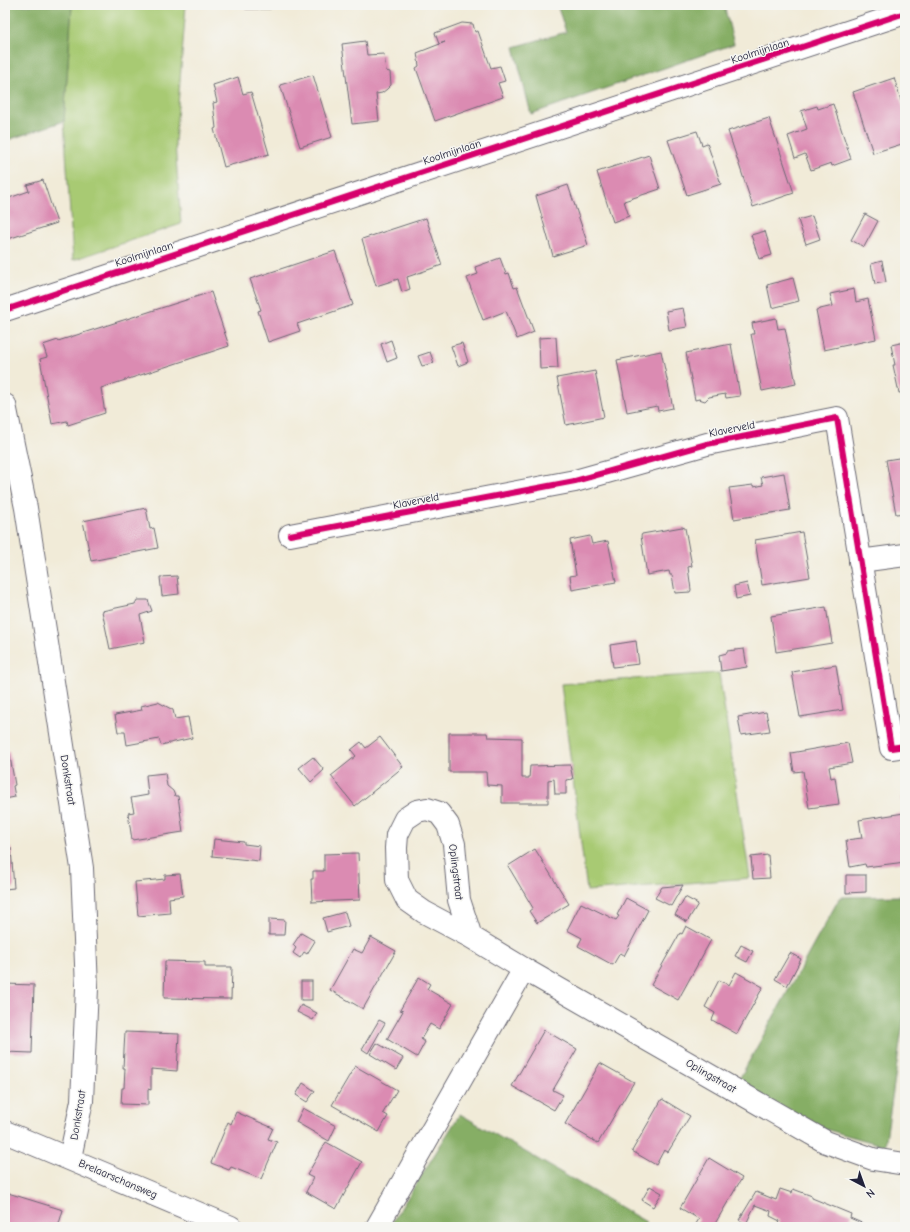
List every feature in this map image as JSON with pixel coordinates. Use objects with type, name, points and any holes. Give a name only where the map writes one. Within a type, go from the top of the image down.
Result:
[{"type":"street","name":"Koolmijnlaan","points":[[5,310],[905,13]]},
{"type":"street","name":"Donkstraat","points":[[5,405],[26,508],[82,868],[87,988],[82,1101],[70,1158]]},
{"type":"street","name":"Klaverveld","points":[[290,536],[575,481],[708,444],[837,418],[891,748],[905,746]]},
{"type":"street","points":[[860,561],[905,555]]},
{"type":"street","name":"Oplingstraat","points":[[471,937],[459,900],[454,844],[448,826],[439,813],[427,809],[417,811],[406,819],[397,835],[397,880],[407,900],[424,912],[471,937],[524,969],[826,1142],[873,1159],[905,1164]]},
{"type":"street","points":[[377,1227],[524,969]]},
{"type":"street","name":"Brelaarschansweg","points":[[5,1132],[70,1158],[231,1227]]},
{"type":"green space","points":[[5,5],[72,5],[64,121],[5,141]]},
{"type":"green space","points":[[72,5],[186,5],[175,143],[181,224],[73,260],[64,121]]},
{"type":"green space","points":[[557,5],[724,5],[734,44],[531,114],[514,47],[566,32]]},
{"type":"green space","points":[[719,673],[750,878],[587,891],[561,684]]},
{"type":"green space","points":[[905,896],[905,1009],[885,1146],[821,1128],[737,1083],[840,897]]},
{"type":"green space","points":[[460,1114],[646,1222],[644,1227],[389,1227]]},
{"type":"building","points":[[246,5],[270,5],[270,9],[246,9]]},
{"type":"building","points":[[462,23],[473,24],[475,32],[478,31],[491,68],[500,66],[505,81],[498,83],[503,97],[435,121],[416,68],[419,66],[417,53],[445,42],[439,44],[435,33]]},
{"type":"building","points":[[365,41],[367,55],[384,54],[386,71],[390,72],[391,85],[382,93],[376,94],[379,121],[352,124],[342,44]]},
{"type":"building","points":[[313,75],[332,137],[300,147],[280,85]]},
{"type":"building","points":[[238,77],[243,94],[251,92],[269,154],[224,167],[214,129],[216,128],[213,103],[217,102],[213,85]]},
{"type":"building","points":[[894,78],[905,113],[905,143],[873,153],[853,92]]},
{"type":"building","points":[[833,104],[851,159],[832,166],[831,163],[811,170],[805,154],[795,158],[788,136],[807,129],[801,111],[817,106],[818,109]]},
{"type":"building","points":[[769,118],[794,193],[753,207],[728,131]]},
{"type":"building","points":[[697,131],[702,145],[707,143],[721,184],[687,195],[668,140]]},
{"type":"building","points":[[649,155],[660,189],[624,201],[629,216],[613,222],[597,172]]},
{"type":"building","points":[[43,180],[57,223],[5,240],[5,192],[7,192],[9,198],[29,191],[27,185]]},
{"type":"building","points":[[568,185],[588,245],[553,256],[536,196]]},
{"type":"building","points":[[865,214],[878,221],[864,247],[851,240]]},
{"type":"building","points":[[812,216],[820,239],[806,244],[798,220]]},
{"type":"building","points":[[426,218],[442,265],[407,277],[410,289],[402,292],[398,279],[376,286],[362,239]]},
{"type":"building","points":[[765,231],[772,255],[759,259],[751,235]]},
{"type":"building","points":[[335,251],[353,305],[297,324],[300,331],[268,342],[258,311],[261,310],[250,279]]},
{"type":"building","points":[[500,258],[506,274],[509,273],[514,288],[517,287],[534,332],[517,339],[506,311],[483,320],[467,278],[478,274],[475,267]]},
{"type":"building","points":[[882,261],[886,282],[875,284],[871,264]]},
{"type":"building","points":[[793,278],[799,301],[772,308],[767,285]]},
{"type":"building","points":[[854,289],[856,302],[868,299],[876,339],[824,350],[816,310],[833,306],[830,294]]},
{"type":"building","points":[[211,292],[229,346],[101,388],[105,413],[68,425],[67,421],[52,424],[40,359],[47,357],[43,345]]},
{"type":"building","points":[[683,308],[687,327],[669,330],[666,311]]},
{"type":"building","points":[[776,318],[778,329],[785,328],[796,384],[762,391],[751,334],[754,334],[752,323]]},
{"type":"building","points":[[556,337],[558,368],[540,369],[539,338]]},
{"type":"building","points":[[391,340],[397,358],[387,362],[381,344]]},
{"type":"building","points":[[905,342],[905,392],[899,393],[893,365],[895,365],[891,345]]},
{"type":"building","points":[[462,343],[468,362],[458,366],[451,346]]},
{"type":"building","points":[[731,344],[740,396],[726,398],[725,394],[709,397],[705,401],[699,399],[695,400],[686,353]]},
{"type":"building","points":[[661,351],[673,408],[658,411],[657,406],[627,412],[617,360]]},
{"type":"building","points":[[430,352],[434,363],[422,366],[418,356]]},
{"type":"building","points":[[595,371],[604,417],[566,425],[557,378]]},
{"type":"building","points":[[905,457],[905,513],[896,514],[886,460]]},
{"type":"building","points":[[784,473],[790,510],[734,519],[729,488],[753,485],[754,487],[763,485],[761,477]]},
{"type":"building","points":[[146,508],[150,529],[154,528],[158,548],[91,561],[83,521]]},
{"type":"building","points":[[682,527],[685,528],[692,566],[688,567],[691,590],[690,592],[675,593],[672,575],[670,575],[669,571],[647,575],[641,536],[642,534]]},
{"type":"building","points":[[802,532],[810,577],[762,585],[755,540]]},
{"type":"building","points":[[590,536],[592,544],[608,541],[616,582],[572,590],[570,576],[576,575],[570,540]]},
{"type":"building","points":[[177,576],[179,594],[162,596],[160,577]]},
{"type":"building","points":[[747,583],[750,596],[736,599],[734,586]]},
{"type":"building","points":[[137,600],[148,600],[152,611],[140,615],[145,642],[110,649],[102,611],[135,604]]},
{"type":"building","points":[[826,607],[832,643],[776,652],[771,616]]},
{"type":"building","points":[[636,641],[639,664],[613,667],[610,645]]},
{"type":"building","points":[[744,649],[747,667],[721,671],[719,655],[727,653],[727,651]]},
{"type":"building","points":[[836,665],[843,710],[800,717],[792,672]]},
{"type":"building","points":[[158,702],[173,710],[175,719],[188,717],[192,738],[161,745],[159,739],[127,745],[125,732],[118,732],[115,715],[142,710],[141,706]]},
{"type":"building","points":[[766,712],[770,731],[741,735],[738,717]]},
{"type":"building","points":[[449,733],[487,733],[488,737],[522,738],[522,778],[529,778],[530,766],[570,765],[573,779],[566,780],[566,794],[555,794],[554,779],[548,780],[548,803],[502,803],[502,786],[487,785],[486,772],[449,772]]},
{"type":"building","points":[[380,737],[403,767],[355,806],[331,776],[356,756],[351,750],[361,742],[366,748]]},
{"type":"building","points":[[848,743],[852,763],[829,767],[831,778],[835,777],[839,804],[809,808],[803,771],[794,772],[791,753]]},
{"type":"building","points":[[9,751],[15,785],[13,786],[15,797],[5,799],[5,752]]},
{"type":"building","points":[[313,757],[324,770],[311,782],[299,768]]},
{"type":"building","points":[[165,773],[167,786],[173,791],[175,796],[178,796],[183,832],[132,840],[128,813],[134,812],[131,798],[148,795],[146,775]]},
{"type":"building","points":[[905,797],[905,830],[903,830],[905,841],[905,862],[866,867],[865,864],[850,867],[846,840],[862,838],[859,820],[904,813],[901,798]]},
{"type":"building","points":[[214,839],[244,842],[244,844],[260,846],[259,861],[212,856]]},
{"type":"building","points":[[5,840],[7,849],[11,848],[14,888],[5,889]]},
{"type":"building","points":[[535,849],[569,904],[537,923],[529,911],[533,908],[508,866]]},
{"type":"building","points":[[358,853],[360,900],[312,902],[311,879],[313,879],[313,871],[324,871],[324,854]]},
{"type":"building","points":[[768,855],[770,878],[753,879],[751,857]]},
{"type":"building","points":[[180,874],[183,896],[169,898],[170,913],[138,916],[135,882],[165,879],[165,875]]},
{"type":"building","points":[[846,875],[866,875],[866,892],[846,893]]},
{"type":"building","points":[[683,885],[671,906],[655,898],[662,887]]},
{"type":"building","points":[[685,897],[698,904],[687,922],[675,915]]},
{"type":"building","points":[[626,898],[648,910],[624,956],[620,953],[613,965],[578,946],[582,938],[567,930],[581,903],[616,920]]},
{"type":"building","points":[[345,912],[349,926],[327,932],[323,918]]},
{"type":"building","points":[[269,919],[285,920],[284,935],[269,935]]},
{"type":"building","points":[[686,926],[711,940],[678,1000],[651,985],[680,933],[682,934]]},
{"type":"building","points":[[301,933],[315,941],[307,954],[304,952],[300,958],[293,953],[296,948],[293,945]]},
{"type":"building","points":[[371,937],[396,951],[363,1009],[330,990],[353,949],[362,953]]},
{"type":"building","points":[[741,945],[753,951],[747,962],[735,956]]},
{"type":"building","points":[[790,953],[801,959],[787,986],[775,979]]},
{"type":"building","points":[[165,961],[205,962],[205,967],[232,967],[231,999],[164,998]]},
{"type":"building","points":[[736,972],[763,987],[737,1034],[712,1020],[715,1013],[705,1007],[719,980],[729,985]]},
{"type":"building","points":[[419,977],[430,984],[427,989],[453,1004],[439,1029],[430,1024],[421,1039],[425,1042],[417,1057],[387,1039],[403,1011],[400,1010]]},
{"type":"building","points":[[301,981],[312,981],[312,1000],[301,1000]]},
{"type":"building","points":[[5,984],[34,985],[32,1053],[5,1052]]},
{"type":"building","points":[[301,1005],[317,1013],[313,1020],[297,1012]]},
{"type":"building","points":[[379,1020],[385,1023],[368,1053],[362,1049]]},
{"type":"building","points":[[544,1030],[577,1049],[553,1090],[563,1095],[554,1110],[512,1086]]},
{"type":"building","points":[[125,1032],[179,1034],[177,1071],[151,1069],[151,1090],[148,1089],[148,1105],[121,1104],[122,1088],[124,1088],[125,1068],[123,1068]]},
{"type":"building","points":[[377,1043],[403,1058],[396,1070],[370,1054]]},
{"type":"building","points":[[600,1063],[634,1082],[598,1143],[565,1124]]},
{"type":"building","points":[[355,1066],[397,1090],[383,1113],[388,1116],[379,1132],[332,1105]]},
{"type":"building","points":[[303,1083],[315,1091],[307,1102],[296,1095]]},
{"type":"building","points":[[662,1099],[690,1116],[668,1152],[664,1150],[656,1165],[632,1151]]},
{"type":"building","points":[[303,1108],[336,1126],[329,1141],[296,1122]]},
{"type":"building","points":[[236,1112],[273,1128],[268,1139],[277,1142],[261,1179],[231,1167],[229,1170],[211,1163],[228,1122],[231,1124]]},
{"type":"building","points":[[326,1142],[362,1162],[336,1209],[306,1192],[313,1178],[307,1175]]},
{"type":"building","points":[[709,1158],[742,1178],[713,1227],[694,1227],[699,1219],[680,1208]]},
{"type":"building","points":[[650,1186],[662,1193],[653,1207],[642,1200]]},
{"type":"building","points":[[780,1189],[792,1193],[793,1189],[812,1196],[812,1198],[851,1214],[850,1218],[864,1224],[863,1227],[778,1227],[780,1221],[770,1216],[771,1211],[755,1205],[746,1224],[739,1220],[756,1192],[776,1200]]},
{"type":"building","points":[[8,1193],[63,1210],[58,1227],[5,1227],[5,1199]]},
{"type":"building","points":[[904,1212],[905,1227],[902,1227]]},
{"type":"cycle path","points":[[5,310],[905,13]]},
{"type":"cycle path","points":[[290,535],[575,481],[707,444],[837,418],[891,748],[905,746]]}]
